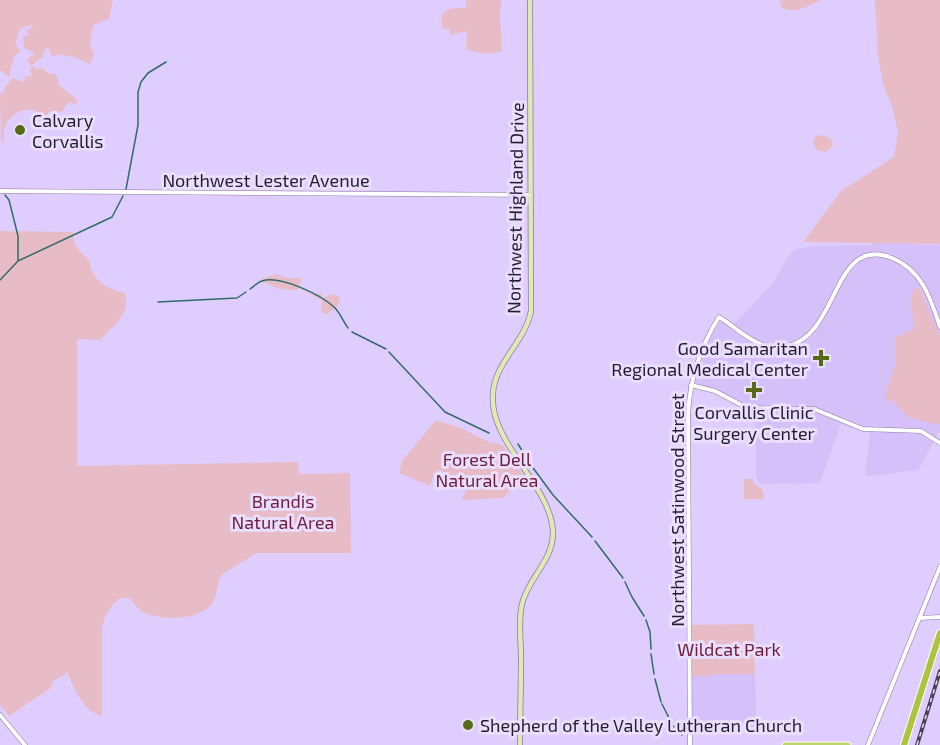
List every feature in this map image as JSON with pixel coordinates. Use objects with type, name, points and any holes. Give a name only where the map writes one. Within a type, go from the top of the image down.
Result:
[{"type":"highway","points":[[904,745],[940,633]]},
{"type":"main road","name":"Northwest Highland Drive","points":[[520,745],[521,610],[528,589],[549,555],[552,528],[544,503],[497,421],[492,396],[497,375],[524,332],[531,311],[530,0]]},
{"type":"main road","points":[[785,745],[848,745]]},
{"type":"street","name":"Northwest Lester Avenue","points":[[1,191],[531,195]]},
{"type":"street","name":"Northwest Satinwood Street","points":[[690,745],[688,414],[691,385],[703,347],[719,317],[751,340],[765,346],[794,345],[809,336],[819,324],[842,277],[851,266],[864,257],[876,255],[899,261],[918,277],[928,295],[940,327]]},
{"type":"street","points":[[691,385],[719,392],[747,408],[814,409],[857,428],[876,431],[916,430],[939,440]]},
{"type":"street","points":[[868,745],[940,567]]},
{"type":"street","points":[[919,618],[940,617]]},
{"type":"street","points":[[0,716],[25,745]]},
{"type":"shaded area","name":"Good Samaritan Regional Medical Center","points":[[873,221],[914,221],[915,245],[940,245],[940,431],[918,470],[871,476],[865,475],[870,433],[841,424],[820,483],[762,484],[757,481],[756,473],[755,408],[696,383],[695,378],[704,351],[719,322],[734,324],[772,284],[795,249],[814,246],[873,245]]},
{"type":"shaded area","points":[[755,674],[757,727],[692,729],[692,676]]},
{"type":"green space","points":[[0,0],[113,0],[109,19],[93,25],[90,45],[94,54],[90,64],[66,55],[52,57],[49,49],[46,48],[42,57],[31,66],[27,60],[35,53],[24,48],[23,36],[28,36],[27,31],[32,25],[19,31],[15,44],[21,51],[14,56],[9,77],[0,70]]},
{"type":"green space","points":[[466,0],[501,0],[502,51],[480,53],[470,51],[466,49],[466,31],[450,35],[450,29],[443,29],[444,13],[450,9],[466,8]]},
{"type":"green space","points":[[780,0],[821,0],[801,9],[791,10],[781,7]]},
{"type":"green space","points":[[875,0],[940,0],[940,244],[803,242],[841,191],[894,157],[898,132],[892,106],[883,84],[878,57]]},
{"type":"green space","points":[[33,66],[57,75],[59,85],[78,101],[75,105],[71,102],[67,104],[62,112],[48,113],[47,124],[37,111],[21,111],[8,121],[1,144],[0,93],[4,93],[5,87],[13,78],[23,82],[26,76],[33,76],[29,70]]},
{"type":"green space","points":[[822,135],[830,138],[833,143],[833,146],[825,152],[816,150],[813,142],[816,136]]},
{"type":"green space","name":"Brandis Natural Area","points":[[0,231],[73,232],[75,245],[89,260],[97,278],[106,286],[125,293],[125,307],[120,319],[100,340],[77,339],[77,466],[298,462],[299,474],[350,473],[351,553],[257,553],[221,575],[213,602],[200,613],[190,616],[170,618],[150,615],[143,612],[129,598],[120,598],[116,601],[108,611],[102,628],[102,716],[95,714],[84,705],[67,672],[53,681],[51,688],[9,716],[0,705]]},
{"type":"green space","points":[[276,274],[287,278],[302,278],[298,290],[279,289],[261,281]]},
{"type":"green space","points":[[920,288],[940,337],[940,425],[908,417],[893,402],[887,400],[885,394],[895,366],[895,336],[914,328],[912,295],[913,290]]},
{"type":"green space","points":[[301,289],[315,295],[321,293],[319,297],[322,299],[331,294],[339,296],[340,301],[336,308],[325,315],[321,310],[322,301]]},
{"type":"green space","name":"Forest Dell Natural Area","points":[[436,420],[461,428],[489,442],[503,445],[523,475],[522,478],[503,498],[461,500],[468,487],[440,470],[435,472],[430,486],[399,473],[402,461]]},
{"type":"green space","points":[[744,479],[753,479],[754,484],[763,490],[764,499],[744,499]]},
{"type":"green space","name":"Wildcat Park","points":[[754,624],[755,674],[692,676],[692,625]]},
{"type":"waterway","points":[[126,189],[138,125],[138,92],[141,82],[148,73],[166,62]]},
{"type":"waterway","points":[[5,195],[9,200],[18,236],[18,260]]},
{"type":"waterway","points":[[0,280],[18,261],[112,217],[123,196]]},
{"type":"waterway","points":[[250,289],[260,282],[270,280],[290,283],[329,303],[348,328]]},
{"type":"waterway","points":[[158,302],[237,298],[246,292]]},
{"type":"waterway","points":[[352,332],[386,349]]},
{"type":"waterway","points":[[389,352],[445,412],[489,433]]},
{"type":"waterway","points":[[518,444],[526,457]]},
{"type":"waterway","points":[[528,461],[553,495],[592,537]]},
{"type":"waterway","points":[[595,541],[623,578]]},
{"type":"waterway","points":[[625,582],[644,616]]},
{"type":"waterway","points":[[646,620],[650,632],[651,649]]},
{"type":"waterway","points":[[651,654],[654,674]]},
{"type":"waterway","points":[[655,679],[661,702]]},
{"type":"waterway","points":[[662,704],[673,726],[682,735]]},
{"type":"railway","points":[[917,745],[940,671]]},
{"type":"place","name":"Calvary Corvallis","points":[[20,130]]},
{"type":"place","name":"Good Samaritan Regional Medical Center","points":[[821,358]]},
{"type":"place","name":"Corvallis Clinic Surgery Center","points":[[754,390]]},
{"type":"place","name":"Shepherd of the Valley Lutheran Church","points":[[468,725]]}]
